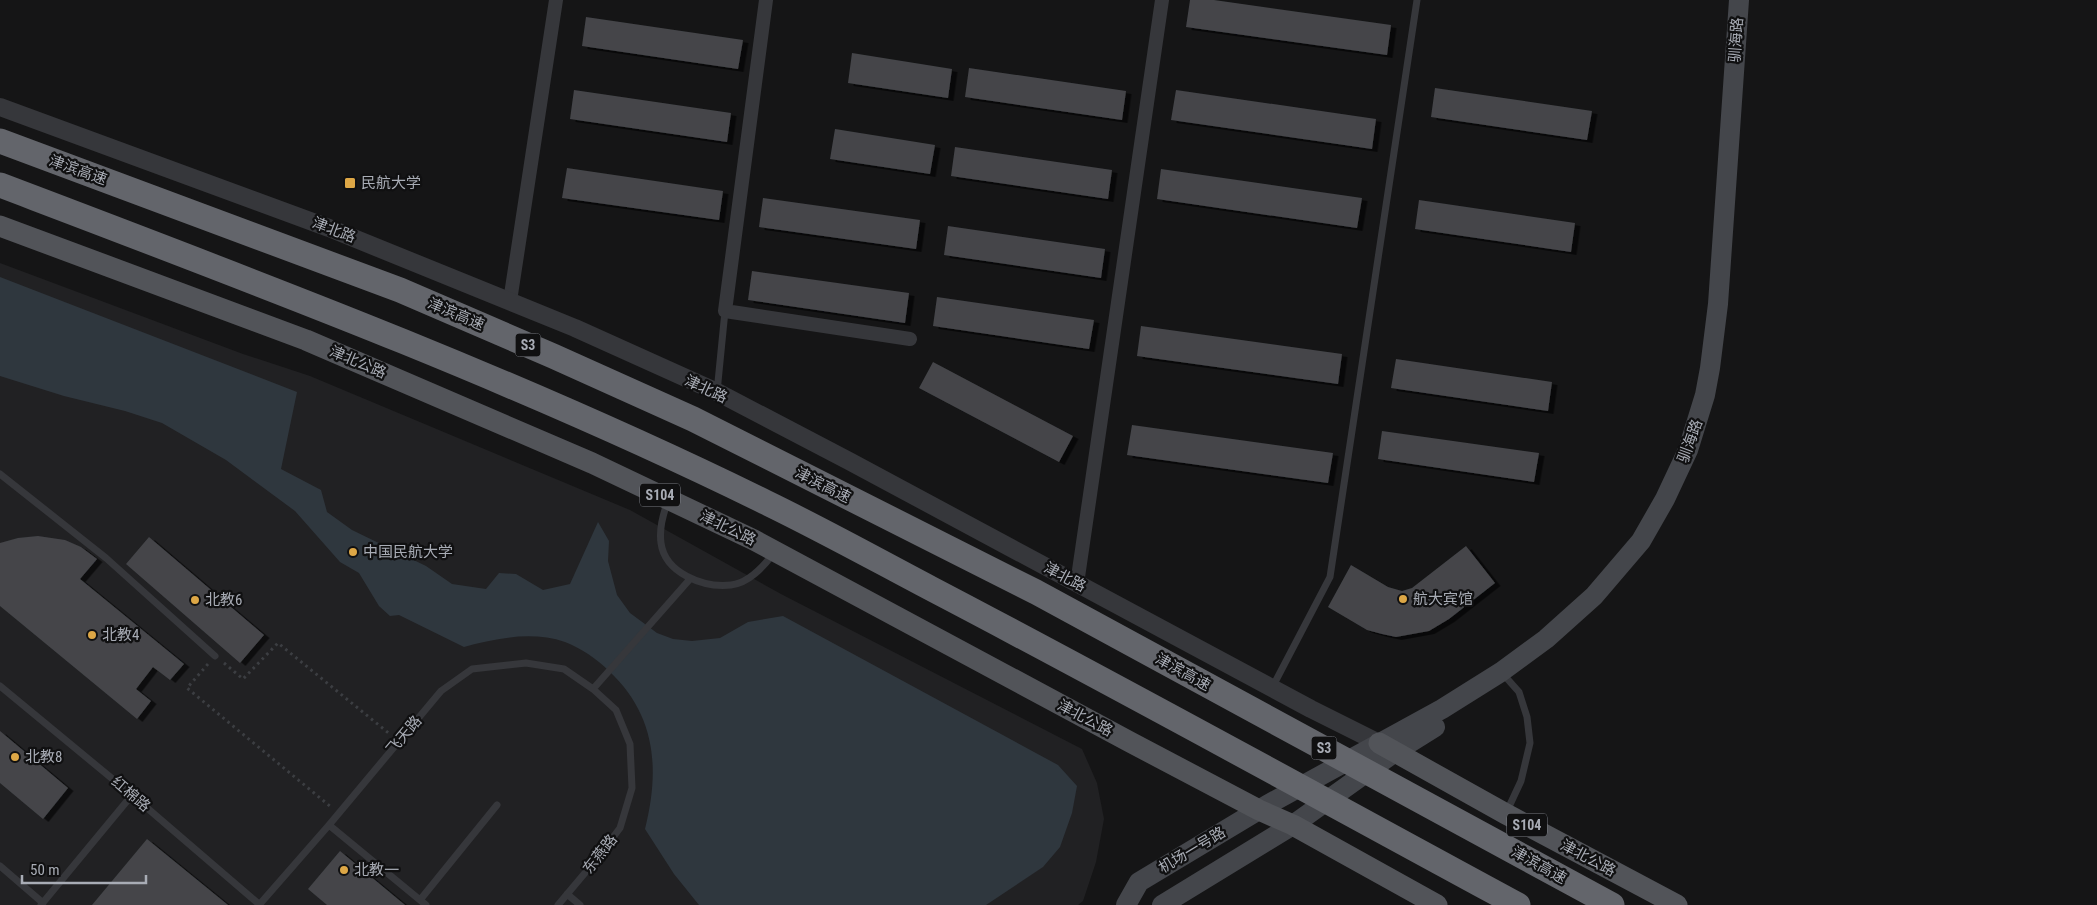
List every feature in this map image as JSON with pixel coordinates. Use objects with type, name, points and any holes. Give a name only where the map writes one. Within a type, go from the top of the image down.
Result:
[{"type":"highway","name":"津滨高速","points":[[0,141],[391,286],[544,352],[693,420],[1036,592],[1612,905]]},
{"type":"highway","points":[[0,185],[260,284],[424,350],[570,412],[765,502],[1015,632],[1518,905]]},
{"type":"main road","name":"驯海路","points":[[1504,675],[1566,622],[1620,568],[1640,541],[1666,499],[1681,467],[1697,423],[1710,368],[1718,304],[1738,0]]},
{"type":"main road","name":"驯海路","points":[[1387,747],[1438,725],[1582,618],[1623,575],[1652,535],[1683,481],[1705,427],[1716,379],[1726,299],[1746,0]]},
{"type":"main road","name":"津北公路","points":[[0,217],[308,330],[421,377],[564,441],[751,530],[1263,807],[1437,905]]},
{"type":"main road","name":"津北公路","points":[[0,226],[346,356],[592,462],[775,551],[1263,807]]},
{"type":"main road","name":"津北公路","points":[[1387,747],[1506,814],[1677,905]]},
{"type":"main road","points":[[1263,807],[1387,747]]},
{"type":"main road","points":[[1293,825],[1387,747]]},
{"type":"main road","name":"机场一号路","points":[[1126,905],[1139,882],[1263,807]]},
{"type":"main road","name":"机场一号路","points":[[1162,905],[1293,825]]},
{"type":"street","points":[[510,301],[555,0]]},
{"type":"street","points":[[766,0],[724,310],[910,339]]},
{"type":"street","points":[[1077,584],[1162,0]]},
{"type":"street","name":"津北路","points":[[0,107],[329,228],[576,328],[717,392],[1272,688],[1387,747]]},
{"type":"lane","points":[[1272,688],[1330,577],[1417,0]]},
{"type":"lane","points":[[717,392],[724,310]]},
{"type":"lane","points":[[0,474],[106,558],[215,656]]},
{"type":"lane","points":[[669,499],[660,531],[661,545],[669,562],[690,579],[710,584],[731,585],[748,579],[765,565],[775,551]]},
{"type":"lane","points":[[593,689],[647,625],[690,579]]},
{"type":"lane","name":"飞天路","points":[[260,905],[441,691],[472,670],[526,663],[564,669],[593,689]]},
{"type":"lane","points":[[1504,675],[1519,692],[1527,717],[1530,743],[1521,781],[1515,798],[1506,814]]},
{"type":"lane","name":"红棉路","points":[[0,686],[132,795],[260,905]]},
{"type":"lane","name":"东燕路","points":[[558,905],[595,862],[620,828],[632,788],[630,744],[616,710],[593,689]]},
{"type":"lane","points":[[0,866],[42,904],[132,795]]},
{"type":"lane","points":[[329,825],[423,903],[497,805]]},
{"type":"lane","points":[[567,894],[580,905]]},
{"type":"path","points":[[339,813],[187,688],[215,656],[243,679],[278,643],[398,742]]},
{"type":"shaded area","name":"中国民航大学","points":[[0,263],[243,354],[310,376],[630,510],[781,594],[1082,749],[1097,783],[1104,819],[1096,862],[1083,901],[1078,905],[0,905]]},
{"type":"shaded area","points":[[0,277],[297,392],[281,469],[321,490],[327,512],[352,530],[426,566],[452,584],[486,589],[499,573],[516,574],[543,590],[570,584],[598,522],[609,541],[608,561],[617,595],[630,613],[657,633],[673,639],[692,641],[720,638],[748,622],[783,616],[1058,765],[1077,786],[1072,813],[1060,847],[1043,867],[986,905],[699,905],[674,874],[645,829],[652,785],[653,764],[650,744],[637,706],[625,688],[604,667],[589,654],[577,647],[553,639],[527,636],[514,637],[464,647],[399,615],[390,616],[379,606],[359,573],[340,562],[295,511],[226,460],[162,423],[0,376]]},
{"type":"building","points":[[1190,0],[1214,0],[1391,25],[1387,55],[1186,27]]},
{"type":"building","points":[[586,17],[743,40],[738,69],[582,46]]},
{"type":"building","points":[[852,53],[952,69],[948,98],[848,83]]},
{"type":"building","points":[[969,68],[1126,91],[1122,120],[965,97]]},
{"type":"building","points":[[1435,88],[1592,111],[1587,140],[1431,117]]},
{"type":"building","points":[[574,90],[731,113],[727,142],[570,119]]},
{"type":"building","points":[[1176,90],[1376,119],[1372,149],[1171,120]]},
{"type":"building","points":[[835,129],[935,145],[930,174],[830,159]]},
{"type":"building","points":[[955,147],[1112,170],[1108,199],[951,176]]},
{"type":"building","points":[[567,168],[723,191],[719,220],[562,198]]},
{"type":"building","points":[[1161,169],[1362,198],[1357,228],[1157,199]]},
{"type":"building","points":[[763,198],[920,220],[916,249],[759,227]]},
{"type":"building","points":[[1419,200],[1575,223],[1571,252],[1415,229]]},
{"type":"building","points":[[948,226],[1105,249],[1101,278],[944,255]]},
{"type":"building","points":[[752,271],[909,293],[905,323],[748,300]]},
{"type":"building","points":[[937,297],[1094,320],[1089,349],[933,326]]},
{"type":"building","points":[[1141,326],[1342,354],[1338,384],[1137,356]]},
{"type":"building","points":[[1396,359],[1552,382],[1548,411],[1391,388]]},
{"type":"building","points":[[933,362],[1073,436],[1059,462],[919,388]]},
{"type":"building","points":[[1132,425],[1333,453],[1328,483],[1127,455]]},
{"type":"building","points":[[1382,431],[1539,453],[1534,482],[1378,459]]},
{"type":"building","name":"北教4","points":[[38,536],[65,540],[81,547],[97,559],[80,579],[184,664],[170,680],[153,667],[136,689],[151,701],[137,719],[0,606],[0,543],[18,538]]},
{"type":"building","name":"北教6","points":[[149,537],[264,635],[240,663],[126,564]]},
{"type":"building","name":"航大宾馆","points":[[1466,546],[1495,583],[1449,619],[1429,631],[1396,637],[1382,634],[1367,630],[1328,607],[1351,565],[1388,587],[1402,591],[1412,588]]},
{"type":"building","name":"北教8","points":[[0,731],[68,788],[43,819],[0,783]]},
{"type":"building","points":[[147,839],[228,905],[92,905]]},
{"type":"building","name":"北教一","points":[[340,851],[405,905],[327,905],[308,889]]},
{"type":"place","name":"民航大学","points":[[350,183]]},
{"type":"place","name":"中国民航大学","points":[[353,552]]},
{"type":"place","name":"航大宾馆","points":[[1403,599]]},
{"type":"place","name":"北教6","points":[[195,600]]},
{"type":"place","name":"北教4","points":[[92,635]]},
{"type":"place","name":"北教8","points":[[15,757]]},
{"type":"place","name":"北教一","points":[[344,870]]}]
